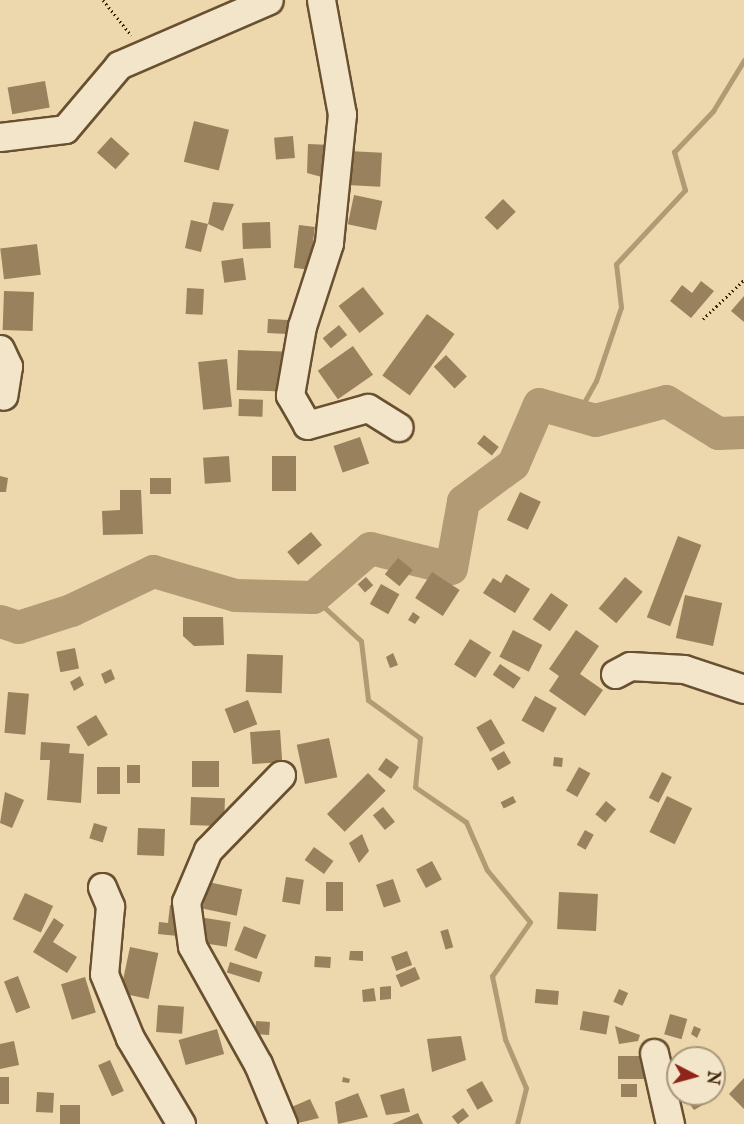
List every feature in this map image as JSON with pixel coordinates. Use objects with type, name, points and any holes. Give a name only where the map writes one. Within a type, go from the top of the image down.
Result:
[{"type":"street","points":[[2,140],[65,129],[119,65],[269,0]]},
{"type":"street","points":[[321,0],[342,114],[329,243],[302,326],[290,395],[307,425],[368,408],[399,427]]},
{"type":"street","points":[[0,349],[8,358],[3,396]]},
{"type":"street","points":[[615,674],[630,666],[684,669],[744,689]]},
{"type":"street","points":[[281,775],[208,850],[186,902],[192,946],[258,1064],[283,1124]]},
{"type":"street","points":[[102,887],[110,906],[104,974],[130,1038],[181,1124]]},
{"type":"street","points":[[654,1053],[670,1124]]},
{"type":"path","points":[[103,0],[145,53]]},
{"type":"path","points":[[703,319],[744,280]]},
{"type":"building","points":[[45,81],[50,108],[12,114],[8,88]]},
{"type":"building","points":[[194,121],[229,130],[219,170],[184,162]]},
{"type":"building","points":[[293,136],[295,158],[276,160],[274,138]]},
{"type":"building","points":[[111,137],[130,154],[116,169],[97,153]]},
{"type":"building","points":[[308,144],[331,145],[329,179],[307,173]]},
{"type":"building","points":[[348,151],[382,153],[380,187],[346,185]]},
{"type":"building","points":[[354,195],[382,201],[376,230],[348,224]]},
{"type":"building","points":[[503,199],[516,212],[497,230],[485,217]]},
{"type":"building","points":[[213,202],[234,204],[223,231],[208,224]]},
{"type":"building","points":[[191,220],[208,224],[201,252],[185,248]]},
{"type":"building","points":[[270,222],[271,248],[243,249],[242,223]]},
{"type":"building","points":[[299,225],[315,227],[310,270],[294,268]]},
{"type":"building","points":[[37,244],[41,275],[4,279],[0,249]]},
{"type":"building","points":[[243,258],[246,280],[224,283],[221,261]]},
{"type":"building","points":[[701,281],[714,291],[691,318],[670,301],[682,285],[692,293]]},
{"type":"building","points":[[363,287],[384,314],[360,333],[339,306]]},
{"type":"building","points":[[187,288],[204,289],[203,315],[186,314]]},
{"type":"building","points":[[4,291],[34,292],[33,331],[3,330]]},
{"type":"building","points":[[744,296],[744,322],[731,311]]},
{"type":"building","points":[[427,314],[455,334],[410,395],[382,375]]},
{"type":"building","points":[[268,319],[288,320],[287,334],[267,333]]},
{"type":"building","points":[[339,325],[347,335],[331,348],[323,338]]},
{"type":"building","points":[[353,346],[373,375],[338,399],[318,371]]},
{"type":"building","points":[[238,350],[284,352],[283,392],[237,390]]},
{"type":"building","points":[[446,355],[467,377],[455,388],[434,367]]},
{"type":"building","points":[[227,359],[232,407],[203,410],[198,362]]},
{"type":"building","points":[[239,399],[263,400],[262,417],[238,416]]},
{"type":"building","points":[[484,435],[499,447],[492,456],[477,444]]},
{"type":"building","points":[[360,437],[369,463],[343,473],[334,446]]},
{"type":"building","points":[[229,456],[231,482],[205,484],[203,458]]},
{"type":"building","points":[[272,456],[296,456],[296,491],[272,491]]},
{"type":"building","points":[[0,476],[8,478],[6,492],[0,492]]},
{"type":"building","points":[[150,478],[171,478],[171,494],[150,494]]},
{"type":"building","points":[[120,490],[141,490],[143,534],[103,535],[102,511],[120,510]]},
{"type":"building","points":[[520,492],[541,502],[528,530],[507,520]]},
{"type":"building","points":[[311,532],[322,545],[298,565],[287,552]]},
{"type":"building","points":[[678,536],[701,545],[670,626],[647,617]]},
{"type":"building","points":[[398,558],[413,570],[400,586],[385,574]]},
{"type":"building","points":[[432,572],[460,590],[443,616],[415,598]]},
{"type":"building","points":[[506,574],[530,589],[515,613],[483,593],[493,578],[501,583]]},
{"type":"building","points":[[366,577],[373,585],[365,593],[358,584]]},
{"type":"building","points":[[625,577],[643,592],[616,623],[599,608]]},
{"type":"building","points":[[381,584],[399,594],[388,614],[370,604]]},
{"type":"building","points":[[551,593],[568,605],[550,631],[533,619]]},
{"type":"building","points":[[685,595],[722,603],[713,646],[676,638]]},
{"type":"building","points":[[413,612],[420,617],[415,624],[408,620]]},
{"type":"building","points":[[183,617],[223,617],[224,645],[194,646],[183,636]]},
{"type":"building","points":[[513,630],[542,645],[529,672],[499,657]]},
{"type":"building","points":[[576,630],[599,646],[580,674],[603,690],[585,716],[549,691],[559,676],[549,669]]},
{"type":"building","points":[[470,639],[491,652],[475,678],[454,664]]},
{"type":"building","points":[[75,648],[79,669],[60,672],[56,652]]},
{"type":"building","points":[[393,653],[398,665],[390,668],[386,657]]},
{"type":"building","points":[[247,654],[283,655],[282,693],[246,692]]},
{"type":"building","points":[[500,664],[521,678],[513,689],[493,675]]},
{"type":"building","points":[[111,669],[115,679],[105,684],[101,674]]},
{"type":"building","points":[[80,676],[84,685],[74,691],[70,682]]},
{"type":"building","points":[[8,692],[29,694],[25,735],[4,733]]},
{"type":"building","points":[[535,696],[557,708],[543,733],[521,720]]},
{"type":"building","points":[[248,700],[257,724],[234,733],[225,709]]},
{"type":"building","points":[[96,715],[108,735],[88,747],[76,727]]},
{"type":"building","points":[[491,719],[505,743],[490,752],[476,728]]},
{"type":"building","points":[[280,730],[282,762],[252,764],[250,732]]},
{"type":"building","points":[[329,738],[337,777],[305,784],[297,745]]},
{"type":"building","points":[[41,742],[70,744],[69,753],[84,754],[81,803],[47,800],[50,760],[40,760]]},
{"type":"building","points":[[504,751],[511,763],[498,771],[491,758]]},
{"type":"building","points":[[554,757],[563,758],[562,767],[553,766]]},
{"type":"building","points":[[386,758],[399,767],[391,779],[378,769]]},
{"type":"building","points":[[192,761],[219,761],[219,787],[192,787]]},
{"type":"building","points":[[127,765],[140,765],[140,783],[127,783]]},
{"type":"building","points":[[97,767],[120,767],[120,794],[97,794]]},
{"type":"building","points":[[579,767],[590,773],[577,797],[566,791]]},
{"type":"building","points":[[662,772],[672,777],[659,803],[649,798]]},
{"type":"building","points":[[368,773],[386,791],[345,832],[327,814]]},
{"type":"building","points":[[5,792],[24,800],[12,828],[0,823]]},
{"type":"building","points":[[513,796],[516,802],[504,809],[501,802]]},
{"type":"building","points":[[667,796],[692,808],[675,844],[649,832]]},
{"type":"building","points":[[191,797],[225,798],[224,826],[190,825]]},
{"type":"building","points":[[606,801],[616,809],[605,822],[595,814]]},
{"type":"building","points":[[383,807],[395,822],[385,830],[373,815]]},
{"type":"building","points":[[94,823],[107,827],[103,842],[89,838]]},
{"type":"building","points":[[138,828],[165,829],[164,856],[137,855]]},
{"type":"building","points":[[585,830],[594,835],[586,850],[577,845]]},
{"type":"building","points":[[362,834],[369,851],[359,863],[349,843]]},
{"type":"building","points":[[314,847],[333,861],[324,874],[305,860]]},
{"type":"building","points":[[432,861],[442,880],[426,888],[416,869]]},
{"type":"building","points":[[286,877],[304,880],[300,905],[282,902]]},
{"type":"building","points":[[393,879],[401,902],[384,908],[376,885]]},
{"type":"building","points":[[208,882],[242,889],[237,916],[202,908]]},
{"type":"building","points":[[326,882],[343,882],[343,911],[326,911]]},
{"type":"building","points":[[559,892],[598,894],[596,931],[557,929]]},
{"type":"building","points":[[25,893],[53,906],[41,932],[13,919]]},
{"type":"building","points":[[170,905],[181,906],[178,936],[158,934],[159,922],[168,923]]},
{"type":"building","points":[[54,918],[64,925],[53,942],[77,957],[67,973],[33,952]]},
{"type":"building","points":[[205,918],[231,922],[227,947],[201,943]]},
{"type":"building","points":[[244,926],[266,935],[257,959],[234,950]]},
{"type":"building","points":[[448,929],[453,947],[446,949],[440,931]]},
{"type":"building","points":[[130,947],[158,953],[149,999],[120,993]]},
{"type":"building","points":[[350,951],[363,951],[363,961],[349,960]]},
{"type":"building","points":[[407,951],[412,965],[396,971],[391,957]]},
{"type":"building","points":[[315,956],[331,957],[330,968],[314,967]]},
{"type":"building","points":[[230,962],[263,972],[259,982],[227,973]]},
{"type":"building","points":[[415,967],[420,979],[401,987],[396,975]]},
{"type":"building","points":[[18,976],[30,1008],[16,1013],[4,981]]},
{"type":"building","points":[[85,977],[96,1012],[72,1020],[61,984]]},
{"type":"building","points":[[391,986],[391,999],[380,1000],[380,987]]},
{"type":"building","points":[[374,988],[376,1001],[363,1002],[362,990]]},
{"type":"building","points":[[536,989],[559,991],[558,1005],[535,1003]]},
{"type":"building","points":[[619,989],[628,993],[622,1006],[613,1002]]},
{"type":"building","points":[[158,1005],[184,1007],[182,1034],[156,1032]]},
{"type":"building","points":[[583,1011],[610,1016],[606,1034],[580,1030]]},
{"type":"building","points":[[670,1014],[687,1019],[682,1039],[664,1034]]},
{"type":"building","points":[[256,1021],[270,1022],[269,1035],[255,1034]]},
{"type":"building","points":[[615,1026],[640,1035],[638,1041],[619,1044]]},
{"type":"building","points":[[694,1026],[701,1029],[697,1038],[691,1034]]},
{"type":"building","points":[[217,1029],[224,1054],[186,1065],[179,1040]]},
{"type":"building","points":[[461,1036],[466,1060],[432,1072],[427,1039]]},
{"type":"building","points":[[14,1041],[19,1065],[0,1069],[0,1044]]},
{"type":"building","points":[[618,1056],[650,1056],[650,1079],[618,1079]]},
{"type":"building","points":[[110,1060],[124,1091],[112,1096],[98,1065]]},
{"type":"building","points":[[0,1077],[9,1077],[9,1104],[0,1104]]},
{"type":"building","points":[[343,1077],[350,1079],[349,1083],[342,1082]]},
{"type":"building","points":[[744,1078],[744,1109],[729,1094]]},
{"type":"building","points":[[482,1081],[493,1101],[477,1110],[466,1090]]},
{"type":"building","points":[[621,1084],[637,1084],[637,1097],[621,1097]]},
{"type":"building","points":[[404,1088],[410,1112],[386,1115],[380,1095]]},
{"type":"building","points":[[37,1092],[54,1093],[53,1113],[36,1112]]},
{"type":"building","points":[[358,1093],[368,1117],[338,1124],[335,1102]]},
{"type":"building","points":[[310,1099],[319,1118],[294,1124],[287,1109]]},
{"type":"building","points":[[60,1105],[80,1105],[80,1124],[60,1124]]},
{"type":"building","points":[[463,1108],[469,1116],[458,1124],[452,1116]]},
{"type":"building","points":[[418,1113],[423,1124],[392,1124]]},
{"type":"waterway","points":[[577,415],[596,381],[621,307],[616,264],[685,190],[674,152],[713,111],[744,60]]},
{"type":"waterway","points":[[0,621],[18,627],[71,610],[153,571],[235,595],[313,597],[370,548],[451,568],[463,501],[513,464],[539,404],[595,420],[666,401],[718,433],[744,432]]},
{"type":"waterway","points":[[313,597],[361,641],[368,700],[420,738],[415,787],[466,822],[487,870],[530,922],[492,976],[505,1039],[526,1088],[517,1124]]}]
